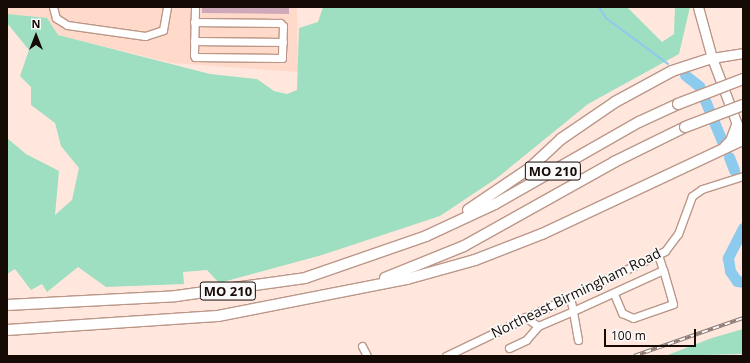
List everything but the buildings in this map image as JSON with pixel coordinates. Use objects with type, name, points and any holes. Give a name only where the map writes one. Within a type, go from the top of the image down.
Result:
[{"type":"highway","points":[[426,236],[495,194],[530,168],[561,139],[615,102],[672,71],[712,58]]},
{"type":"highway","name":"MO 210","points":[[7,305],[232,290],[305,278],[426,236],[495,204],[639,122],[678,104],[743,79]]},
{"type":"highway","name":"MO 210","points":[[7,330],[218,316],[359,288],[464,246],[614,162],[686,127],[743,105]]},
{"type":"highway","points":[[723,148],[731,141],[737,125]]},
{"type":"highway","points":[[359,288],[434,272],[502,250],[743,140]]},
{"type":"main road","points":[[698,7],[712,58],[743,140]]},
{"type":"main road","points":[[712,58],[743,53]]},
{"type":"street","points":[[53,7],[56,18],[67,25],[146,36],[163,30],[167,7]]},
{"type":"street","points":[[194,22],[280,23],[283,26],[282,58],[279,60],[202,59],[195,57],[194,22],[195,7]]},
{"type":"street","points":[[194,41],[283,42]]},
{"type":"street","name":"Northeast Birmingham Road","points":[[450,355],[525,317],[658,255],[674,242],[692,196],[702,189],[743,176]]},
{"type":"street","points":[[614,294],[622,313],[633,318],[673,304],[658,255]]},
{"type":"street","points":[[509,348],[526,340],[538,326],[614,294],[663,270]]},
{"type":"street","points":[[570,297],[578,340]]},
{"type":"street","points":[[525,317],[538,326]]},
{"type":"street","points":[[362,346],[367,356]]},
{"type":"shaded area","points":[[7,7],[297,7],[298,72],[171,63],[58,35],[46,18],[7,15]]},
{"type":"green space","points":[[323,7],[627,7],[662,42],[674,34],[675,7],[690,7],[679,54],[588,104],[497,178],[440,216],[322,255],[219,283],[207,270],[183,272],[184,284],[106,287],[78,267],[47,292],[42,284],[31,290],[15,269],[7,274],[7,138],[26,154],[59,171],[55,215],[72,200],[79,168],[61,146],[55,123],[31,105],[31,87],[20,76],[29,50],[7,23],[7,14],[47,18],[58,35],[210,74],[257,79],[274,91],[287,94],[297,90],[299,28],[318,22]]},
{"type":"green space","points":[[743,329],[743,354],[665,356],[712,338]]},
{"type":"waterway","points":[[599,7],[606,18],[668,64]]},
{"type":"waterway","points":[[685,75],[699,86],[722,141]]},
{"type":"waterway","points":[[729,157],[734,170]]},
{"type":"waterway","points":[[743,228],[728,258],[730,271],[737,281],[743,282]]},
{"type":"railway","points":[[634,356],[743,318]]}]
